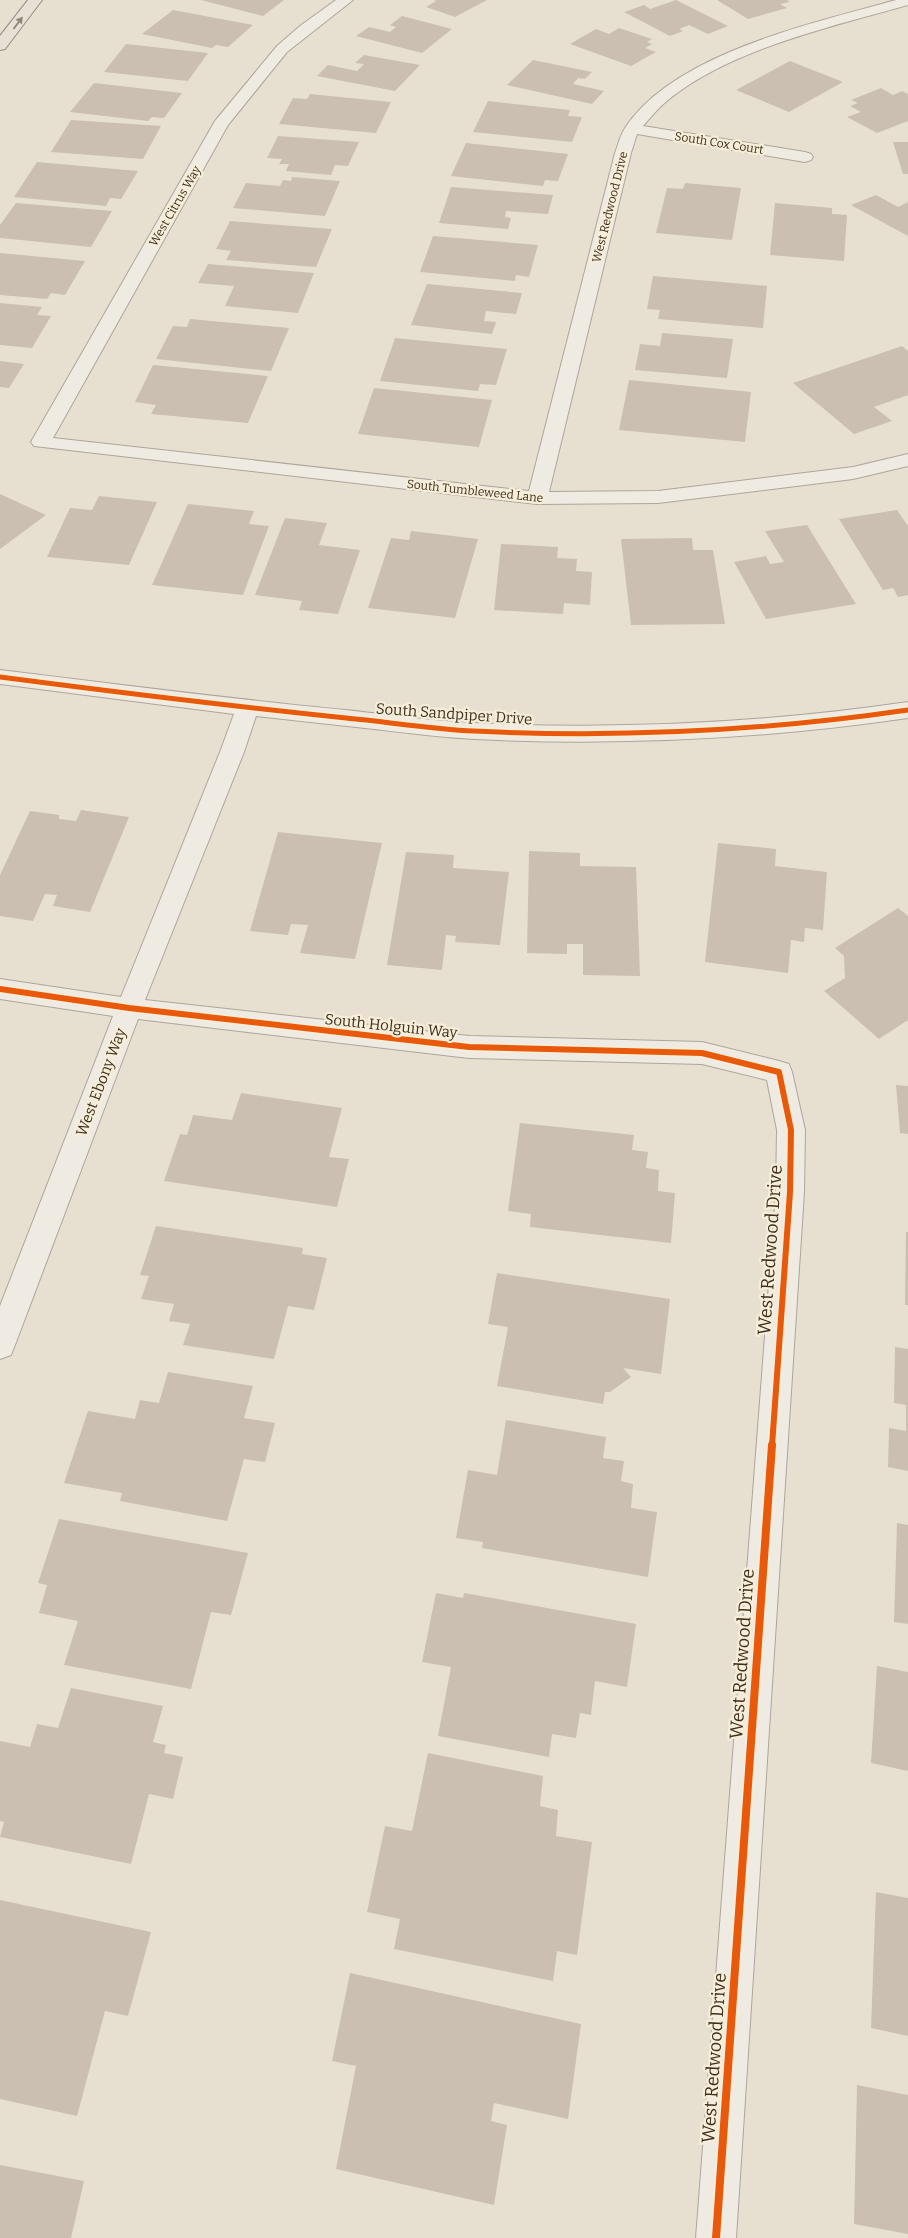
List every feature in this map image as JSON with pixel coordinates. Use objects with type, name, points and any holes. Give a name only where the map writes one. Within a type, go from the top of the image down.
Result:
[{"type":"main road","points":[[0,46],[35,0]]},
{"type":"street","name":"West Citrus Way","points":[[41,442],[222,124],[252,84],[283,48],[319,18],[346,0]]},
{"type":"street","name":"West Redwood Drive","points":[[537,498],[623,153],[633,129],[661,98],[696,73],[773,41],[908,1]]},
{"type":"street","name":"South Cox Court","points":[[633,129],[805,157]]},
{"type":"street","name":"South Tumbleweed Lane","points":[[41,442],[537,498],[658,497],[853,473],[908,460]]},
{"type":"street","name":"South Sandpiper Drive","points":[[0,677],[247,708],[471,731],[654,734],[750,730],[908,710]]},
{"type":"street","name":"West Ebony Way","points":[[0,1345],[130,1008],[232,752],[247,708]]},
{"type":"street","name":"South Holguin Way","points":[[0,989],[130,1008],[469,1047],[702,1052],[779,1072]]},
{"type":"street","name":"West Redwood Drive","points":[[716,2238],[790,1192],[792,1130],[779,1072]]},
{"type":"building","points":[[201,0],[284,0],[263,16]]},
{"type":"building","points":[[434,0],[487,0],[455,17],[426,7],[436,1]]},
{"type":"building","points":[[676,0],[728,26],[708,34],[689,25],[679,29],[683,31],[670,36],[624,12],[644,5],[650,9]]},
{"type":"building","points":[[717,0],[787,0],[790,2],[780,4],[787,8],[748,19]]},
{"type":"building","points":[[173,10],[253,25],[228,47],[216,45],[212,48],[142,34]]},
{"type":"building","points":[[402,16],[452,29],[422,53],[356,36],[369,27],[390,32],[396,27],[390,25]]},
{"type":"building","points":[[619,28],[652,39],[647,42],[652,44],[645,48],[656,52],[631,66],[570,44],[596,29],[609,34]]},
{"type":"building","points":[[126,44],[208,53],[188,81],[104,72]]},
{"type":"building","points":[[364,55],[420,65],[395,91],[317,76],[328,65],[357,71],[364,64],[355,63]]},
{"type":"building","points":[[533,60],[592,72],[585,79],[578,78],[573,84],[604,91],[592,104],[507,85]]},
{"type":"building","points":[[790,61],[843,82],[789,112],[736,90]]},
{"type":"building","points":[[94,83],[182,93],[164,118],[152,117],[148,121],[70,112]]},
{"type":"building","points":[[881,88],[893,95],[902,91],[908,94],[908,121],[877,133],[847,117],[861,112],[850,106],[858,103],[851,100]]},
{"type":"building","points":[[310,94],[391,102],[376,133],[279,124],[293,98],[307,99]]},
{"type":"building","points":[[488,101],[570,110],[568,116],[582,117],[572,142],[473,132]]},
{"type":"building","points":[[71,120],[161,126],[143,159],[51,152]]},
{"type":"building","points":[[278,136],[359,142],[348,166],[335,165],[331,175],[286,171],[289,164],[279,164],[282,159],[267,158]]},
{"type":"building","points":[[893,142],[908,142],[908,174],[903,174]]},
{"type":"building","points":[[466,143],[568,154],[558,181],[545,180],[543,186],[451,176]]},
{"type":"building","points":[[37,162],[138,171],[121,199],[110,198],[106,206],[14,197]]},
{"type":"building","points":[[292,177],[340,181],[325,216],[233,208],[246,183],[280,186],[283,180],[291,181]]},
{"type":"building","points":[[685,183],[741,188],[732,240],[656,233],[667,188],[683,189]]},
{"type":"building","points":[[451,187],[553,195],[548,214],[506,211],[505,217],[511,218],[508,229],[439,223]]},
{"type":"building","points":[[876,195],[898,207],[908,202],[908,236],[851,205]]},
{"type":"building","points":[[16,203],[112,211],[91,247],[0,238],[0,225]]},
{"type":"building","points":[[775,203],[832,208],[832,214],[847,215],[844,261],[770,255]]},
{"type":"building","points":[[230,221],[332,229],[316,267],[226,260],[231,251],[216,249]]},
{"type":"building","points":[[433,236],[538,245],[529,277],[516,275],[515,281],[420,272]]},
{"type":"building","points":[[0,253],[85,261],[65,295],[51,293],[47,299],[0,295]]},
{"type":"building","points":[[208,264],[314,273],[298,313],[225,306],[234,286],[198,283]]},
{"type":"building","points":[[653,276],[767,286],[763,328],[658,319],[660,310],[647,309]]},
{"type":"building","points":[[427,284],[522,293],[516,314],[486,311],[484,321],[496,322],[492,334],[411,325]]},
{"type":"building","points":[[0,303],[42,307],[37,315],[51,316],[32,348],[0,345]]},
{"type":"building","points":[[190,319],[289,328],[271,371],[156,359],[173,326],[187,327]]},
{"type":"building","points":[[662,333],[733,339],[727,378],[635,370],[640,344],[660,346]]},
{"type":"building","points":[[395,338],[507,349],[496,385],[480,384],[478,391],[380,381]]},
{"type":"building","points":[[902,346],[908,351],[908,395],[874,407],[892,421],[854,434],[793,383]]},
{"type":"building","points":[[0,361],[24,364],[9,388],[0,387]]},
{"type":"building","points":[[153,365],[268,376],[248,423],[151,414],[156,405],[135,402]]},
{"type":"building","points":[[629,380],[751,392],[745,442],[619,430]]},
{"type":"building","points":[[374,388],[492,400],[479,447],[358,434]]},
{"type":"building","points":[[0,494],[46,515],[0,549]]},
{"type":"building","points":[[99,496],[157,502],[129,565],[47,557],[70,508],[92,510]]},
{"type":"building","points":[[188,504],[254,511],[249,524],[269,526],[243,595],[152,585]]},
{"type":"building","points":[[897,510],[908,526],[908,595],[898,597],[893,588],[883,590],[839,519]]},
{"type":"building","points":[[285,518],[327,523],[319,545],[360,550],[338,614],[299,610],[302,601],[255,595]]},
{"type":"building","points":[[807,525],[856,604],[766,619],[734,562],[766,556],[770,564],[784,562],[765,531]]},
{"type":"building","points":[[411,531],[478,539],[455,618],[368,608],[391,538],[409,540]]},
{"type":"building","points":[[692,538],[693,550],[713,550],[725,624],[631,625],[621,539]]},
{"type":"building","points":[[501,544],[558,547],[557,558],[577,559],[576,571],[592,572],[590,605],[564,603],[563,614],[494,610]]},
{"type":"building","points":[[81,810],[129,817],[90,912],[53,906],[57,895],[45,894],[33,921],[0,916],[0,875],[30,811],[59,815],[59,819],[76,821]]},
{"type":"building","points":[[278,832],[382,843],[355,959],[300,953],[308,925],[291,924],[288,935],[250,931]]},
{"type":"building","points":[[718,843],[776,849],[775,866],[827,872],[823,930],[805,928],[804,942],[791,940],[788,973],[705,962]]},
{"type":"building","points":[[529,851],[580,853],[580,866],[636,867],[640,976],[583,975],[583,944],[567,944],[567,954],[527,953]]},
{"type":"building","points":[[406,852],[454,855],[453,868],[509,872],[500,945],[455,942],[456,936],[446,935],[442,970],[387,965]]},
{"type":"building","points":[[898,908],[908,916],[908,1020],[879,1039],[824,991],[845,978],[844,956],[835,948]]},
{"type":"building","points":[[896,1085],[908,1086],[908,1134],[900,1133]]},
{"type":"building","points":[[241,1093],[342,1108],[329,1157],[349,1159],[337,1207],[164,1181],[180,1134],[187,1135],[193,1115],[232,1120]]},
{"type":"building","points":[[520,1123],[634,1135],[632,1150],[648,1152],[646,1168],[659,1170],[658,1191],[675,1193],[671,1243],[530,1227],[531,1214],[508,1211]]},
{"type":"building","points":[[156,1226],[303,1248],[302,1254],[327,1258],[314,1310],[288,1306],[274,1359],[183,1345],[190,1324],[169,1321],[174,1304],[141,1299],[149,1276],[140,1275]]},
{"type":"building","points":[[906,1232],[908,1232],[908,1305],[905,1305]]},
{"type":"building","points":[[497,1273],[670,1299],[661,1374],[623,1368],[631,1377],[610,1392],[605,1392],[603,1404],[497,1386],[508,1327],[488,1324]]},
{"type":"building","points":[[895,1347],[908,1349],[908,1471],[888,1467],[889,1428],[906,1431],[906,1405],[894,1403]]},
{"type":"building","points":[[168,1372],[253,1386],[244,1418],[275,1423],[265,1462],[244,1459],[227,1521],[120,1501],[122,1493],[64,1483],[88,1411],[135,1419],[140,1400],[159,1403]]},
{"type":"building","points":[[506,1420],[606,1437],[603,1458],[624,1461],[621,1481],[633,1484],[631,1508],[657,1512],[648,1577],[482,1548],[483,1542],[456,1538],[468,1470],[497,1475]]},
{"type":"building","points":[[59,1519],[248,1553],[231,1615],[211,1612],[191,1689],[64,1665],[78,1621],[39,1613],[47,1585],[38,1583]]},
{"type":"building","points":[[897,1523],[908,1525],[908,1624],[894,1622]]},
{"type":"building","points":[[436,1593],[463,1598],[464,1593],[636,1624],[627,1687],[595,1681],[591,1715],[580,1713],[576,1738],[552,1734],[549,1757],[438,1736],[451,1667],[422,1662]]},
{"type":"building","points":[[877,1666],[908,1672],[908,1771],[871,1763]]},
{"type":"building","points":[[71,1688],[163,1706],[153,1742],[166,1745],[164,1753],[183,1757],[173,1799],[149,1794],[131,1864],[0,1837],[4,1822],[0,1821],[0,1741],[30,1747],[37,1724],[58,1728]]},
{"type":"building","points":[[428,1753],[543,1776],[540,1806],[558,1810],[556,1836],[592,1842],[577,1955],[557,1951],[553,1981],[394,1949],[400,1919],[367,1912],[385,1826],[412,1831]]},
{"type":"building","points":[[876,1892],[908,1898],[908,2036],[871,2028]]},
{"type":"building","points":[[0,1900],[151,1932],[128,2016],[105,2011],[77,2116],[0,2099]]},
{"type":"building","points":[[350,1973],[581,2024],[568,2119],[494,2103],[491,2121],[507,2125],[494,2205],[336,2169],[356,2066],[332,2061]]},
{"type":"building","points":[[857,2085],[908,2095],[908,2234],[854,2224]]},
{"type":"building","points":[[0,2165],[84,2181],[71,2238],[0,2238]]},
{"type":"cycle path","points":[[0,677],[129,694],[426,727],[528,733],[583,734],[746,729],[854,718],[908,710]]},
{"type":"cycle path","points":[[0,989],[129,1008],[469,1047],[702,1053],[779,1072],[791,1130],[790,1192],[716,2238]]}]
